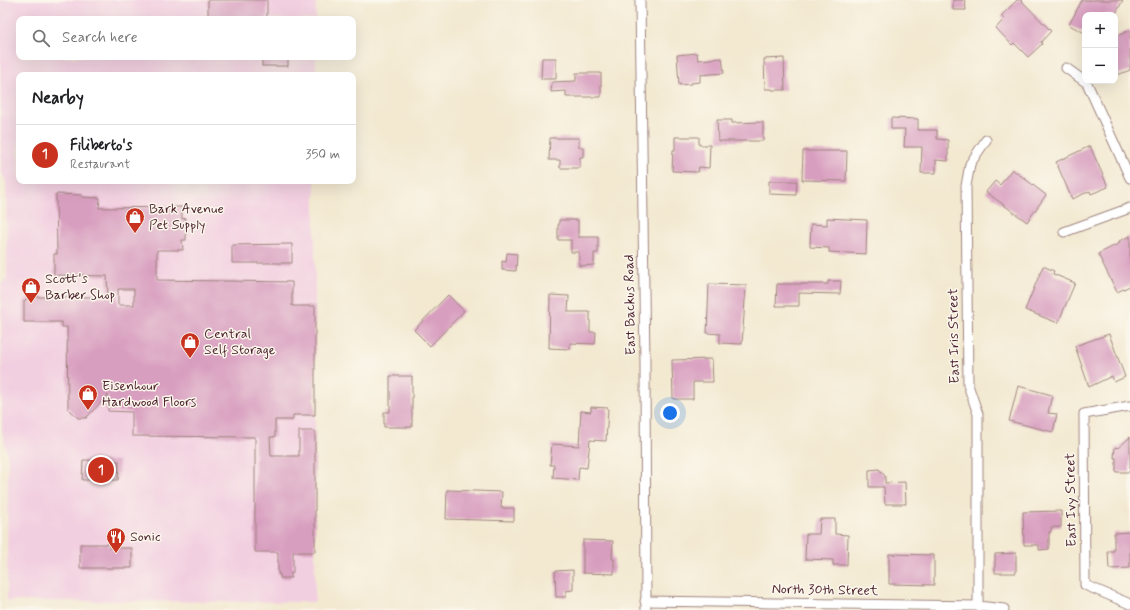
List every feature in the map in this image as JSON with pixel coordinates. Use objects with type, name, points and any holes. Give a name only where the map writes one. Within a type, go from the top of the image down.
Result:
[{"type":"street","name":"East Backus Road","points":[[640,0],[645,363],[646,605]]},
{"type":"street","points":[[1066,68],[1087,83],[1130,178]]},
{"type":"street","name":"East Iris Street","points":[[978,606],[978,414],[968,385],[966,186],[970,164],[986,140]]},
{"type":"street","points":[[1064,232],[1130,208]]},
{"type":"street","name":"East Ivy Street","points":[[1130,406],[1084,414],[1085,585],[1130,604]]},
{"type":"street","name":"North 30th Street","points":[[646,605],[978,606],[1004,609]]},
{"type":"shaded area","points":[[0,0],[316,0],[316,16],[16,16],[16,60],[316,60],[316,72],[16,72],[16,184],[315,184],[315,602],[7,601],[8,458],[2,431],[1,285],[7,278],[6,181],[1,171]]},
{"type":"building","points":[[208,0],[267,0],[267,16],[208,16]]},
{"type":"building","points":[[953,0],[965,0],[966,10],[953,10]]},
{"type":"building","points":[[1017,0],[1021,0],[1051,31],[1041,42],[1042,44],[1028,57],[1014,43],[1012,45],[996,28],[1004,19],[1001,16]]},
{"type":"building","points":[[1082,0],[1123,0],[1117,12],[1082,12],[1082,32],[1069,25]]},
{"type":"building","points":[[1130,30],[1130,70],[1118,75],[1118,48],[1118,36]]},
{"type":"building","points":[[697,53],[698,60],[722,58],[724,73],[700,75],[700,82],[679,85],[677,55]]},
{"type":"building","points":[[542,58],[556,58],[556,79],[541,79]]},
{"type":"building","points":[[784,58],[785,90],[765,89],[764,59]]},
{"type":"building","points":[[262,60],[288,60],[288,66],[262,66]]},
{"type":"building","points":[[576,73],[601,73],[601,97],[566,97],[566,91],[551,92],[552,82],[576,81]]},
{"type":"building","points":[[891,118],[918,119],[918,130],[937,130],[937,139],[948,140],[948,161],[936,160],[936,173],[921,173],[922,147],[904,147],[905,129],[891,129]]},
{"type":"building","points":[[717,120],[732,120],[732,123],[763,122],[763,141],[718,141]]},
{"type":"building","points":[[675,137],[699,137],[699,145],[710,145],[709,168],[699,167],[698,172],[672,171]]},
{"type":"building","points":[[550,138],[579,138],[579,147],[583,147],[583,157],[580,157],[580,168],[560,168],[560,160],[549,160]]},
{"type":"building","points":[[1090,146],[1108,187],[1091,194],[1090,191],[1072,199],[1056,162]]},
{"type":"building","points":[[803,151],[847,151],[846,181],[802,180]]},
{"type":"building","points":[[1012,169],[1046,195],[1027,222],[986,192],[995,181],[1000,185]]},
{"type":"building","points":[[769,181],[797,181],[796,195],[769,194]]},
{"type":"building","points":[[56,194],[82,195],[82,197],[100,198],[99,208],[182,207],[182,219],[186,218],[186,240],[182,240],[183,250],[157,250],[157,280],[292,282],[292,306],[315,306],[315,415],[293,415],[293,420],[275,420],[275,437],[270,437],[271,456],[299,456],[299,431],[315,431],[315,552],[293,552],[293,573],[291,573],[291,578],[280,578],[280,574],[278,574],[278,552],[255,552],[255,437],[132,436],[132,412],[108,411],[108,395],[86,418],[78,418],[68,408],[67,327],[62,327],[62,322],[24,322],[24,301],[29,297],[108,297],[107,276],[54,275],[54,254],[57,254]],"holes":[[[118,289],[134,289],[134,305],[118,305]]]},
{"type":"building","points":[[827,218],[867,220],[866,254],[829,252],[829,248],[810,247],[811,224],[827,225]]},
{"type":"building","points":[[559,220],[578,220],[578,237],[598,237],[598,253],[594,253],[594,265],[579,266],[579,252],[571,252],[571,240],[558,240]]},
{"type":"building","points":[[1130,236],[1130,286],[1117,292],[1098,254]]},
{"type":"building","points":[[292,244],[292,263],[232,263],[232,245]]},
{"type":"building","points":[[507,253],[517,254],[516,271],[502,270],[502,261],[506,262]]},
{"type":"building","points":[[1043,266],[1054,271],[1053,274],[1075,283],[1058,323],[1025,310]]},
{"type":"building","points":[[828,281],[841,281],[840,294],[799,293],[799,306],[776,306],[777,284],[828,284]]},
{"type":"building","points":[[709,284],[746,285],[742,344],[720,343],[720,334],[707,333]]},
{"type":"building","points":[[448,295],[464,311],[430,346],[414,330]]},
{"type":"building","points":[[550,295],[569,296],[568,312],[590,312],[590,332],[596,332],[595,344],[570,343],[570,349],[549,348]]},
{"type":"building","points":[[1109,334],[1125,377],[1114,382],[1112,376],[1089,387],[1075,346]]},
{"type":"building","points":[[712,359],[713,382],[693,382],[693,399],[673,399],[672,360]]},
{"type":"building","points":[[390,376],[412,376],[412,427],[384,427],[384,412],[390,412]]},
{"type":"building","points":[[1018,386],[1052,395],[1048,413],[1057,414],[1053,432],[1009,421]]},
{"type":"building","points":[[591,407],[608,408],[606,441],[590,440],[587,468],[579,467],[578,480],[553,478],[554,465],[550,465],[552,444],[579,446],[581,411],[591,412]]},
{"type":"building","points":[[1130,437],[1130,472],[1116,472],[1116,458],[1114,458],[1115,447],[1118,448]]},
{"type":"building","points":[[83,460],[119,461],[118,480],[82,480]]},
{"type":"building","points":[[879,469],[885,476],[885,483],[905,482],[906,504],[885,504],[884,487],[869,487],[869,470]]},
{"type":"building","points":[[447,490],[502,492],[501,508],[514,508],[514,521],[446,519]]},
{"type":"building","points":[[1061,511],[1061,527],[1051,527],[1051,532],[1049,532],[1049,549],[1039,550],[1039,545],[1024,545],[1023,512]]},
{"type":"building","points":[[820,519],[835,519],[835,534],[848,535],[847,565],[833,565],[833,560],[805,559],[806,534],[819,534]]},
{"type":"building","points":[[1130,532],[1130,568],[1109,569],[1108,551],[1114,551],[1114,533]]},
{"type":"building","points":[[583,540],[613,541],[612,559],[614,559],[614,574],[583,573]]},
{"type":"building","points":[[80,544],[109,544],[109,548],[132,548],[132,568],[80,568]]},
{"type":"building","points":[[1016,553],[1016,573],[995,573],[995,554]]},
{"type":"building","points":[[889,554],[934,555],[934,585],[889,584]]},
{"type":"building","points":[[573,570],[573,590],[566,591],[566,597],[556,597],[555,571]]},
{"type":"place","name":"Bark Avenue Pet Supply","points":[[135,234]]},
{"type":"place","name":"Scott's Barber Shop","points":[[31,304]]},
{"type":"place","name":"Central Self Storage","points":[[190,359]]},
{"type":"place","name":"Eisenhour Hardwood Floors","points":[[88,411]]},
{"type":"place","name":"Filiberto's","points":[[101,470]]},
{"type":"place","name":"Sonic","points":[[116,554]]}]
